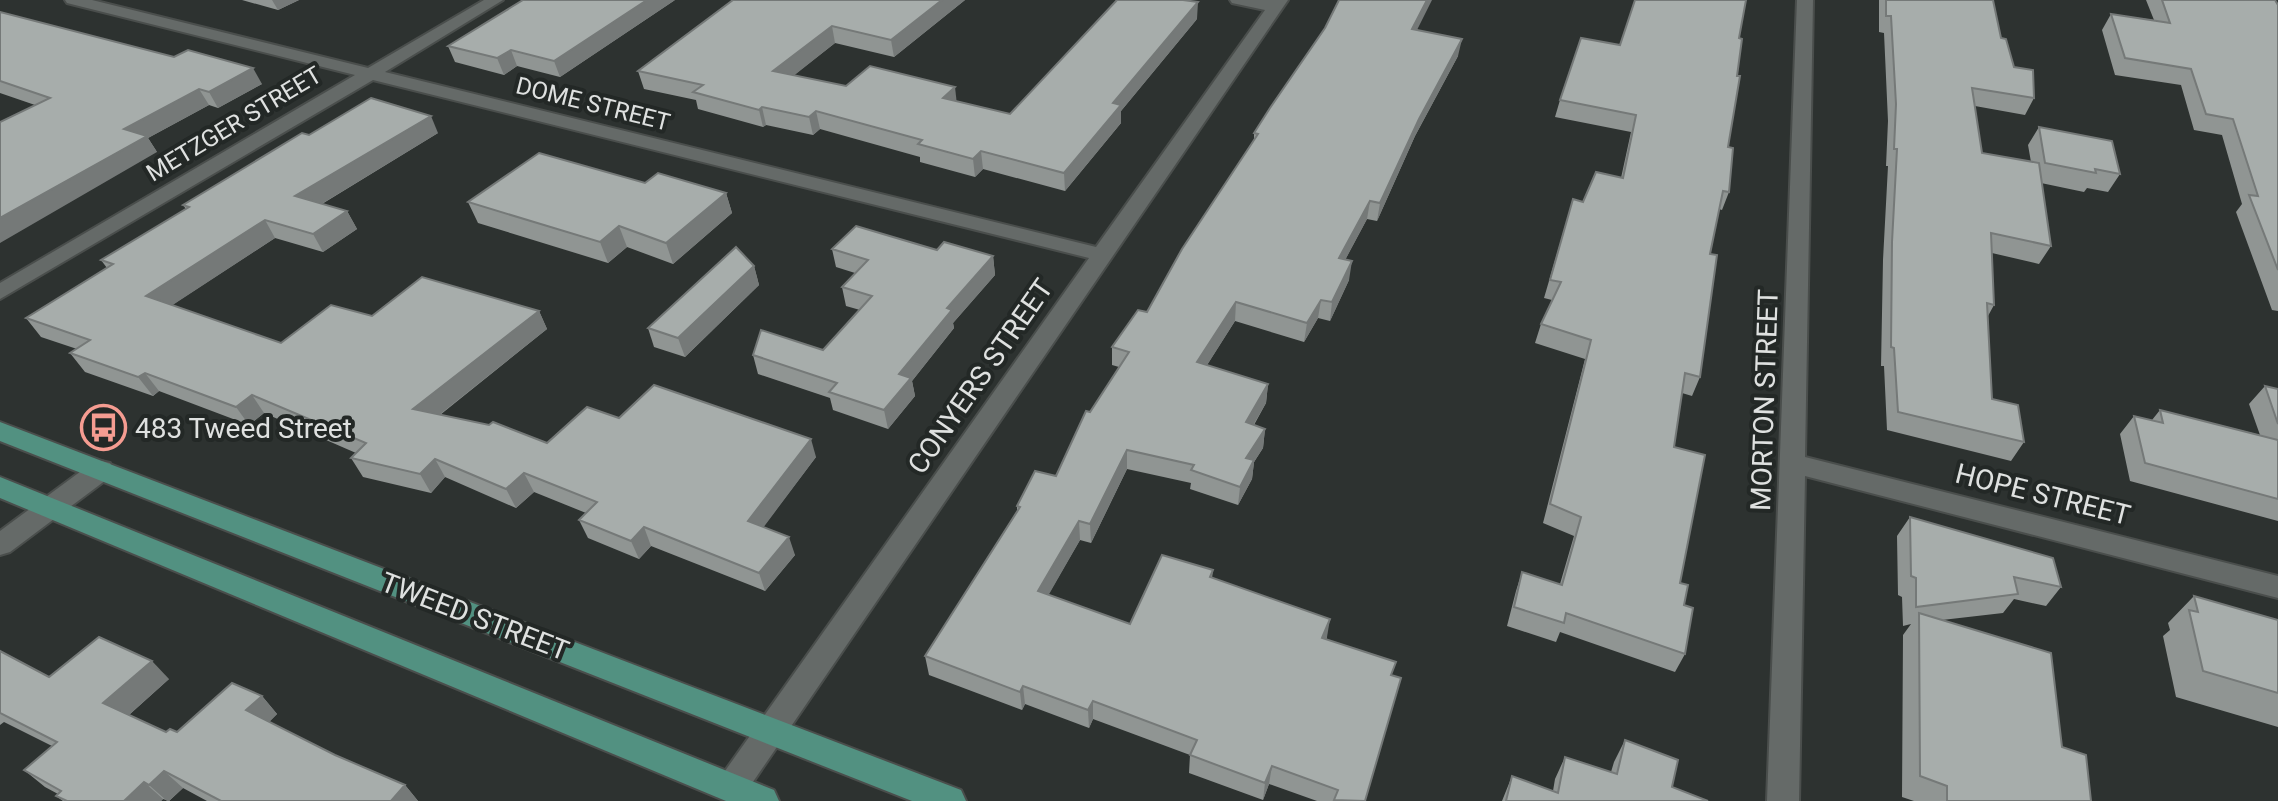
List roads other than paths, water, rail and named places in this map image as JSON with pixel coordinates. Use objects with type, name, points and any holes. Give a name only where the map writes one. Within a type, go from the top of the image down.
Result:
[{"type":"main road","name":"TWEED STREET","points":[[0,431],[950,801]]},
{"type":"main road","points":[[0,487],[763,801]]},
{"type":"street","name":"DOME STREET","points":[[73,0],[1101,255]]},
{"type":"street","name":"METZGER STREET","points":[[0,292],[495,0]]},
{"type":"street","points":[[1238,0],[1277,3]]},
{"type":"street","name":"MORTON STREET","points":[[1783,801],[1805,0]]},
{"type":"street","name":"CONYERS STREET","points":[[731,788],[1277,3]]},
{"type":"street","name":"HOPE STREET","points":[[1792,463],[2278,587]]},
{"type":"street","points":[[0,545],[101,470]]},
{"type":"place","name":"483 Tweed Street","points":[[104,428]]}]
